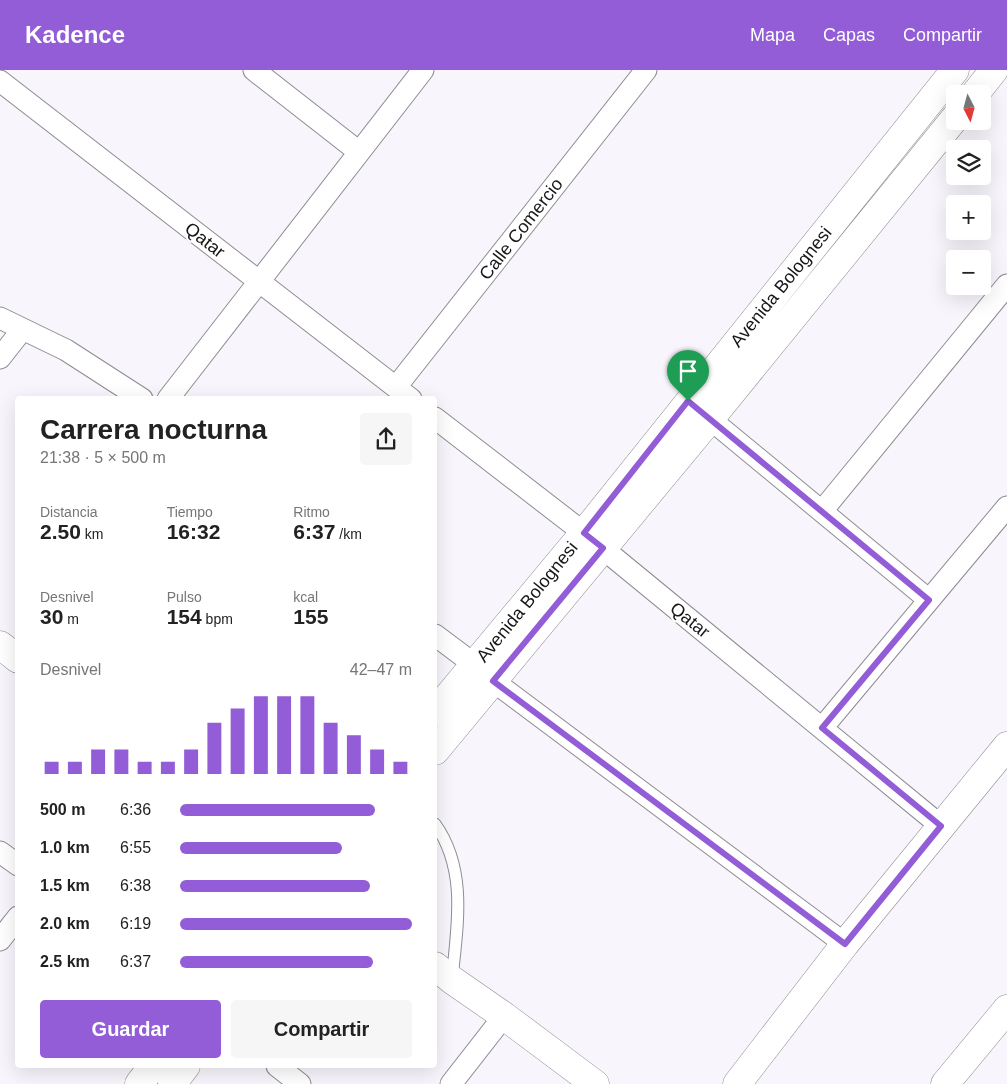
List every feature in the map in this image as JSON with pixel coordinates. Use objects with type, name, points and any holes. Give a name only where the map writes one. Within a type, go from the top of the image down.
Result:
[{"type":"street","points":[[0,80],[7,70]]},
{"type":"street","points":[[254,70],[359,152]]},
{"type":"street","points":[[170,396],[423,70]]},
{"type":"street","name":"Calle Comercio","points":[[403,393],[646,70]]},
{"type":"street","name":"Avenida Bolognesi","points":[[593,541],[688,401],[955,70]]},
{"type":"street","points":[[982,85],[994,70]]},
{"type":"street","name":"Qatar","points":[[0,80],[403,393]]},
{"type":"street","name":"Avenida Bolognesi","points":[[437,748],[484,673],[593,541],[710,419],[946,129]]},
{"type":"street","points":[[822,511],[1007,285]]},
{"type":"street","points":[[0,318],[66,350],[137,396]]},
{"type":"street","points":[[0,358],[22,330]]},
{"type":"street","points":[[688,401],[929,600]]},
{"type":"street","name":"Qatar","points":[[437,420],[593,541],[941,826]]},
{"type":"street","points":[[822,728],[1007,507]]},
{"type":"street","points":[[437,637],[845,944]]},
{"type":"street","points":[[0,645],[15,657]]},
{"type":"street","name":"Avenida Bolognesi","points":[[437,710],[484,673]]},
{"type":"street","points":[[737,1084],[845,944],[1007,746]]},
{"type":"street","points":[[0,852],[15,863]]},
{"type":"street","points":[[0,940],[15,921]]},
{"type":"street","points":[[443,973],[595,1084]]},
{"type":"street","points":[[945,1084],[1007,1009]]},
{"type":"street","points":[[450,1084],[504,1016]]},
{"type":"street","points":[[140,1084],[152,1068]]},
{"type":"street","points":[[172,1084],[184,1068]]},
{"type":"street","points":[[280,1068],[300,1084]]},
{"type":"lane","points":[[438,829],[450,855],[458,890],[459,914],[443,973]]},
{"type":"route","points":[[688,401],[929,600],[822,728],[941,826],[845,944],[493,681],[603,548],[584,533],[688,401]]}]
